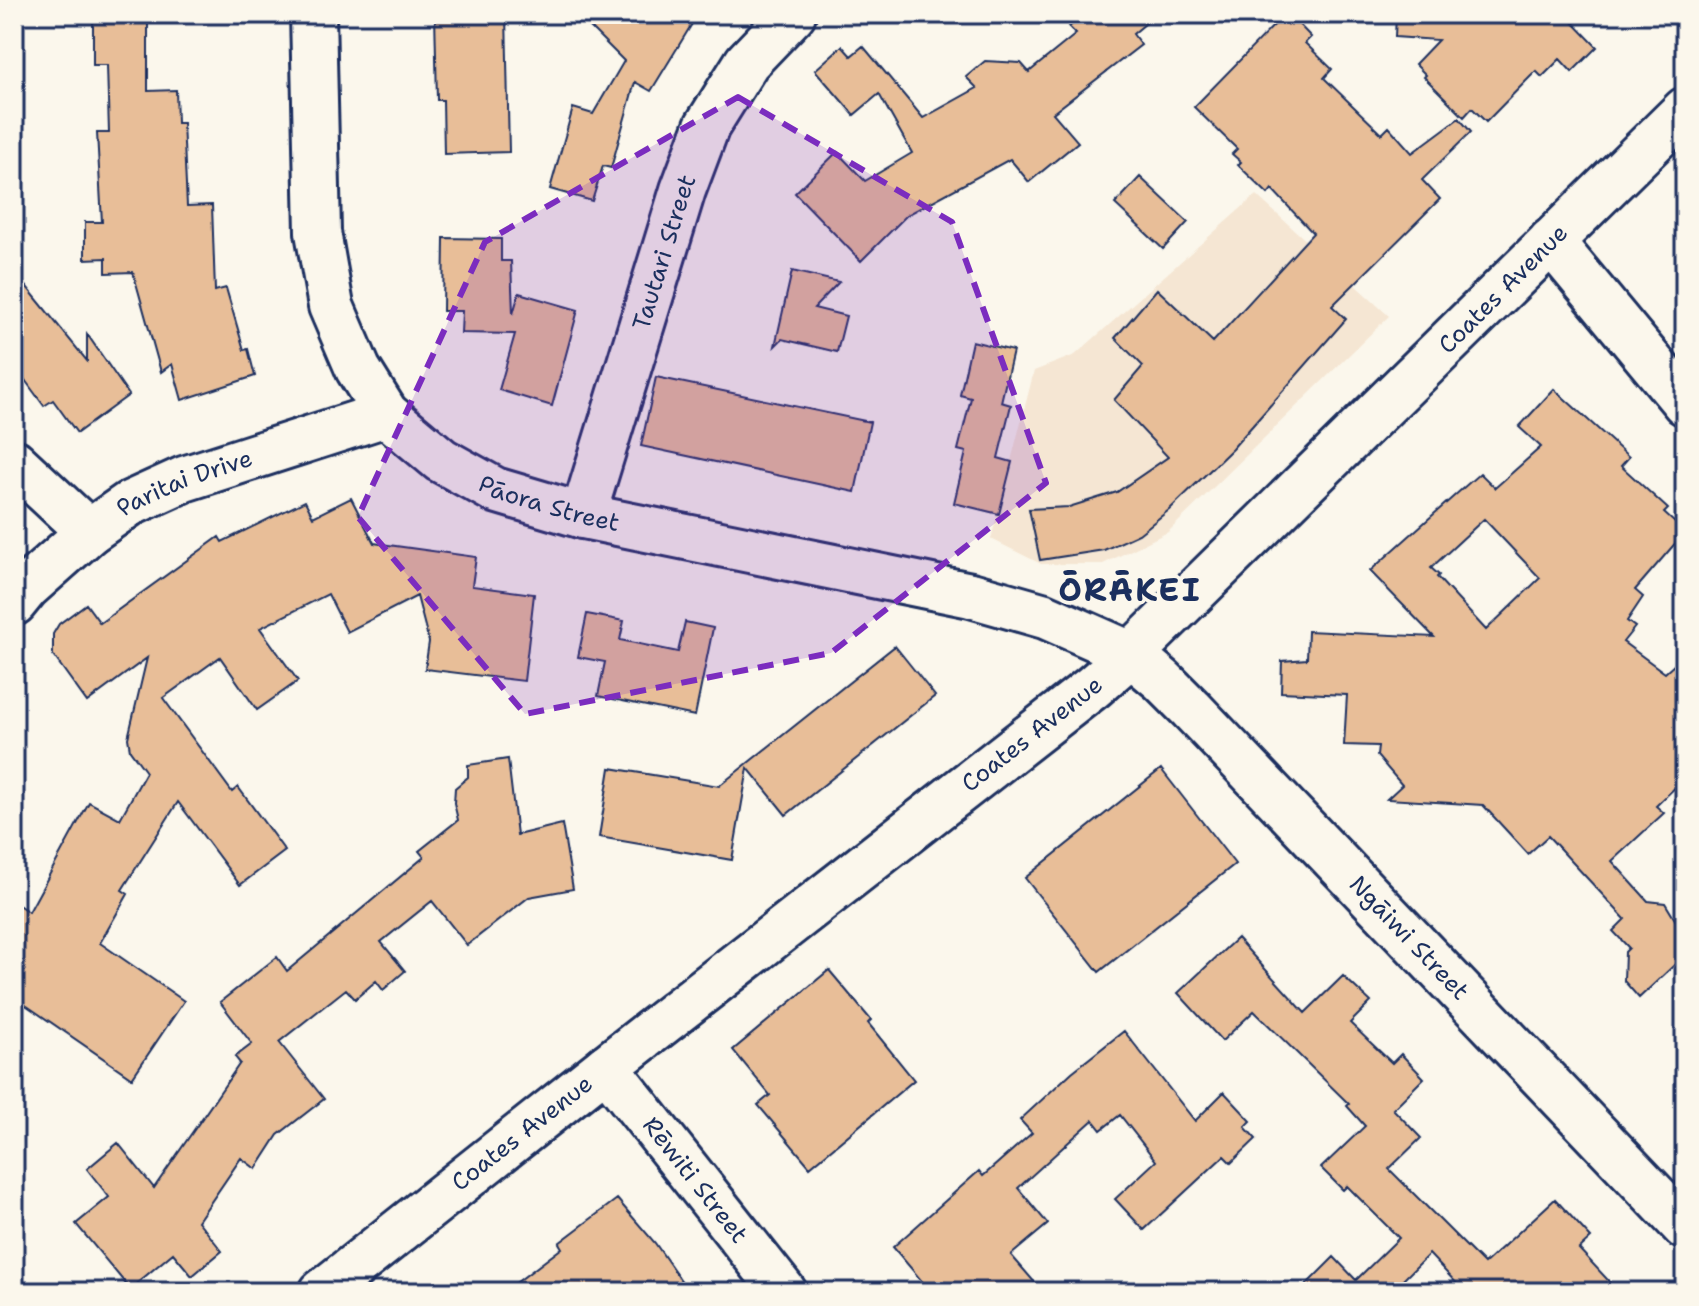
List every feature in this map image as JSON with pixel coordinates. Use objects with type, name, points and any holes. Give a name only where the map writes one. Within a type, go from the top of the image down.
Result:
[{"type":"street","name":"Pāora Street","points":[[313,14],[318,232],[331,306],[358,369],[386,414],[441,460],[495,490],[583,516],[971,595],[1045,616],[1131,654]]},
{"type":"street","name":"Tautari Street","points":[[583,516],[683,190],[707,126],[747,62],[793,14]]},
{"type":"street","name":"Coates Avenue","points":[[322,1292],[1062,712],[1131,654],[1685,110]]},
{"type":"street","points":[[1551,241],[1685,403]]},
{"type":"street","name":"Paritai Drive","points":[[14,603],[27,587],[89,532],[129,504],[184,479],[386,414]]},
{"type":"street","points":[[14,462],[89,532]]},
{"type":"street","name":"Ngāiwi Street","points":[[1131,654],[1181,699],[1685,1227]]},
{"type":"street","name":"Rēwiti Street","points":[[606,1067],[784,1292]]},
{"type":"highlighted area","points":[[738,97],[952,222],[1046,483],[831,653],[525,714],[358,517],[485,242]]},
{"type":"shaded area","points":[[1256,195],[1389,316],[1168,532],[1103,564],[1041,564],[991,539],[1034,371],[1075,355]]},
{"type":"building","points":[[93,14],[148,14],[148,91],[176,90],[177,123],[183,123],[187,206],[212,205],[215,291],[226,288],[255,376],[182,400],[172,364],[161,372],[133,272],[106,273],[106,258],[85,259],[85,222],[102,222],[97,133],[109,133],[107,65],[93,65]]},
{"type":"building","points":[[435,14],[506,14],[509,152],[444,154],[443,100],[437,100]]},
{"type":"building","points":[[577,14],[698,14],[651,91],[635,82],[611,168],[603,166],[592,201],[550,189],[573,108],[593,114],[624,61]]},
{"type":"building","points":[[1084,14],[1157,14],[1133,34],[1141,45],[1053,113],[1078,142],[1029,182],[1010,159],[907,215],[861,261],[795,193],[837,152],[865,181],[912,153],[879,94],[854,115],[815,70],[842,46],[851,56],[863,46],[923,118],[977,88],[966,77],[985,61],[1021,63],[1029,72],[1076,34],[1069,27]]},
{"type":"building","points":[[1285,14],[1289,14],[1311,37],[1305,43],[1332,69],[1324,78],[1382,134],[1389,127],[1412,153],[1459,118],[1471,132],[1422,180],[1440,199],[1332,306],[1346,319],[1232,449],[1169,510],[1139,534],[1104,550],[1040,560],[1029,509],[1069,507],[1117,492],[1168,457],[1114,400],[1143,366],[1115,338],[1157,289],[1213,342],[1313,233],[1272,189],[1268,194],[1238,165],[1241,162],[1232,154],[1237,149],[1194,107]]},
{"type":"building","points":[[1396,14],[1565,14],[1597,47],[1572,72],[1560,59],[1542,77],[1536,71],[1486,122],[1472,108],[1464,117],[1424,77],[1426,75],[1415,64],[1438,40],[1395,37]]},
{"type":"building","points":[[1140,177],[1188,222],[1163,249],[1115,204]]},
{"type":"building","points":[[444,238],[501,239],[501,261],[511,261],[513,314],[519,293],[578,310],[552,406],[499,390],[515,334],[461,333],[462,311],[443,311]]},
{"type":"building","points":[[14,271],[87,361],[87,334],[129,395],[77,433],[53,400],[44,406],[14,365]]},
{"type":"building","points":[[792,271],[839,282],[814,308],[846,316],[837,352],[782,339],[775,346]]},
{"type":"building","points":[[972,341],[1013,351],[1001,402],[1011,405],[998,458],[1012,462],[999,514],[954,503],[966,452],[958,450],[971,398],[960,395]]},
{"type":"building","points":[[656,377],[870,422],[855,492],[641,446]]},
{"type":"building","points":[[1554,389],[1629,457],[1621,466],[1668,509],[1664,513],[1685,532],[1635,590],[1643,597],[1627,621],[1635,627],[1623,642],[1665,673],[1685,655],[1685,778],[1656,806],[1664,813],[1612,861],[1648,901],[1665,903],[1685,936],[1685,955],[1639,998],[1624,981],[1625,952],[1629,948],[1613,931],[1625,919],[1548,836],[1528,854],[1483,805],[1387,799],[1402,785],[1377,756],[1378,746],[1344,745],[1347,695],[1281,692],[1282,661],[1307,659],[1308,631],[1434,637],[1370,571],[1480,473],[1495,488],[1541,447],[1519,427]],"holes":[[[1484,519],[1540,578],[1486,630],[1431,568]]]},
{"type":"building","points":[[351,498],[374,543],[476,557],[472,586],[534,594],[524,681],[425,669],[429,642],[417,596],[347,632],[328,594],[260,628],[298,681],[257,710],[220,657],[163,698],[232,792],[238,787],[285,851],[240,885],[178,802],[122,890],[128,894],[100,943],[184,1001],[132,1078],[14,997],[14,902],[29,912],[89,802],[120,819],[146,772],[130,750],[128,738],[147,658],[87,702],[53,655],[53,634],[59,624],[86,604],[100,623],[219,537],[222,542],[305,501],[313,517]]},
{"type":"building","points":[[587,614],[624,621],[620,640],[678,652],[685,622],[713,628],[695,716],[598,696],[605,662],[578,657]]},
{"type":"building","points":[[895,646],[935,696],[786,815],[748,768],[732,860],[599,837],[610,768],[719,786]]},
{"type":"building","points":[[508,759],[517,835],[562,824],[573,889],[529,897],[467,945],[432,901],[381,942],[405,971],[383,990],[376,981],[355,999],[346,989],[279,1042],[324,1099],[278,1135],[256,1169],[241,1158],[198,1221],[222,1251],[192,1276],[173,1253],[130,1289],[76,1224],[109,1197],[87,1169],[118,1143],[154,1188],[240,1063],[235,1057],[252,1044],[220,1002],[277,957],[287,971],[424,857],[419,851],[458,820],[455,788],[468,777],[468,765]]},
{"type":"building","points":[[1161,769],[1235,864],[1099,972],[1025,878]]},
{"type":"building","points":[[1237,938],[1305,1013],[1343,976],[1371,1002],[1350,1023],[1392,1063],[1401,1054],[1424,1078],[1393,1109],[1421,1138],[1389,1169],[1484,1264],[1555,1199],[1591,1238],[1579,1249],[1619,1292],[1454,1292],[1460,1287],[1429,1254],[1391,1292],[1299,1292],[1334,1257],[1356,1280],[1399,1238],[1347,1186],[1343,1190],[1321,1168],[1365,1126],[1347,1106],[1349,1104],[1254,1011],[1222,1041],[1178,993]]},
{"type":"building","points":[[829,970],[871,1020],[868,1023],[914,1080],[810,1167],[758,1105],[770,1095],[733,1050]]},
{"type":"building","points":[[1124,1031],[1195,1121],[1224,1092],[1251,1121],[1245,1127],[1256,1139],[1231,1163],[1224,1156],[1144,1230],[1115,1199],[1156,1161],[1120,1115],[1101,1130],[1093,1120],[1018,1188],[1048,1224],[1011,1255],[1043,1292],[931,1292],[893,1247],[979,1171],[983,1176],[1032,1133],[1020,1120],[1072,1072]]},
{"type":"building","points":[[617,1199],[655,1243],[689,1292],[504,1292],[562,1248],[559,1243]]},
{"type":"district","name":"ŌRĀKEI","points":[[1130,590]]}]
